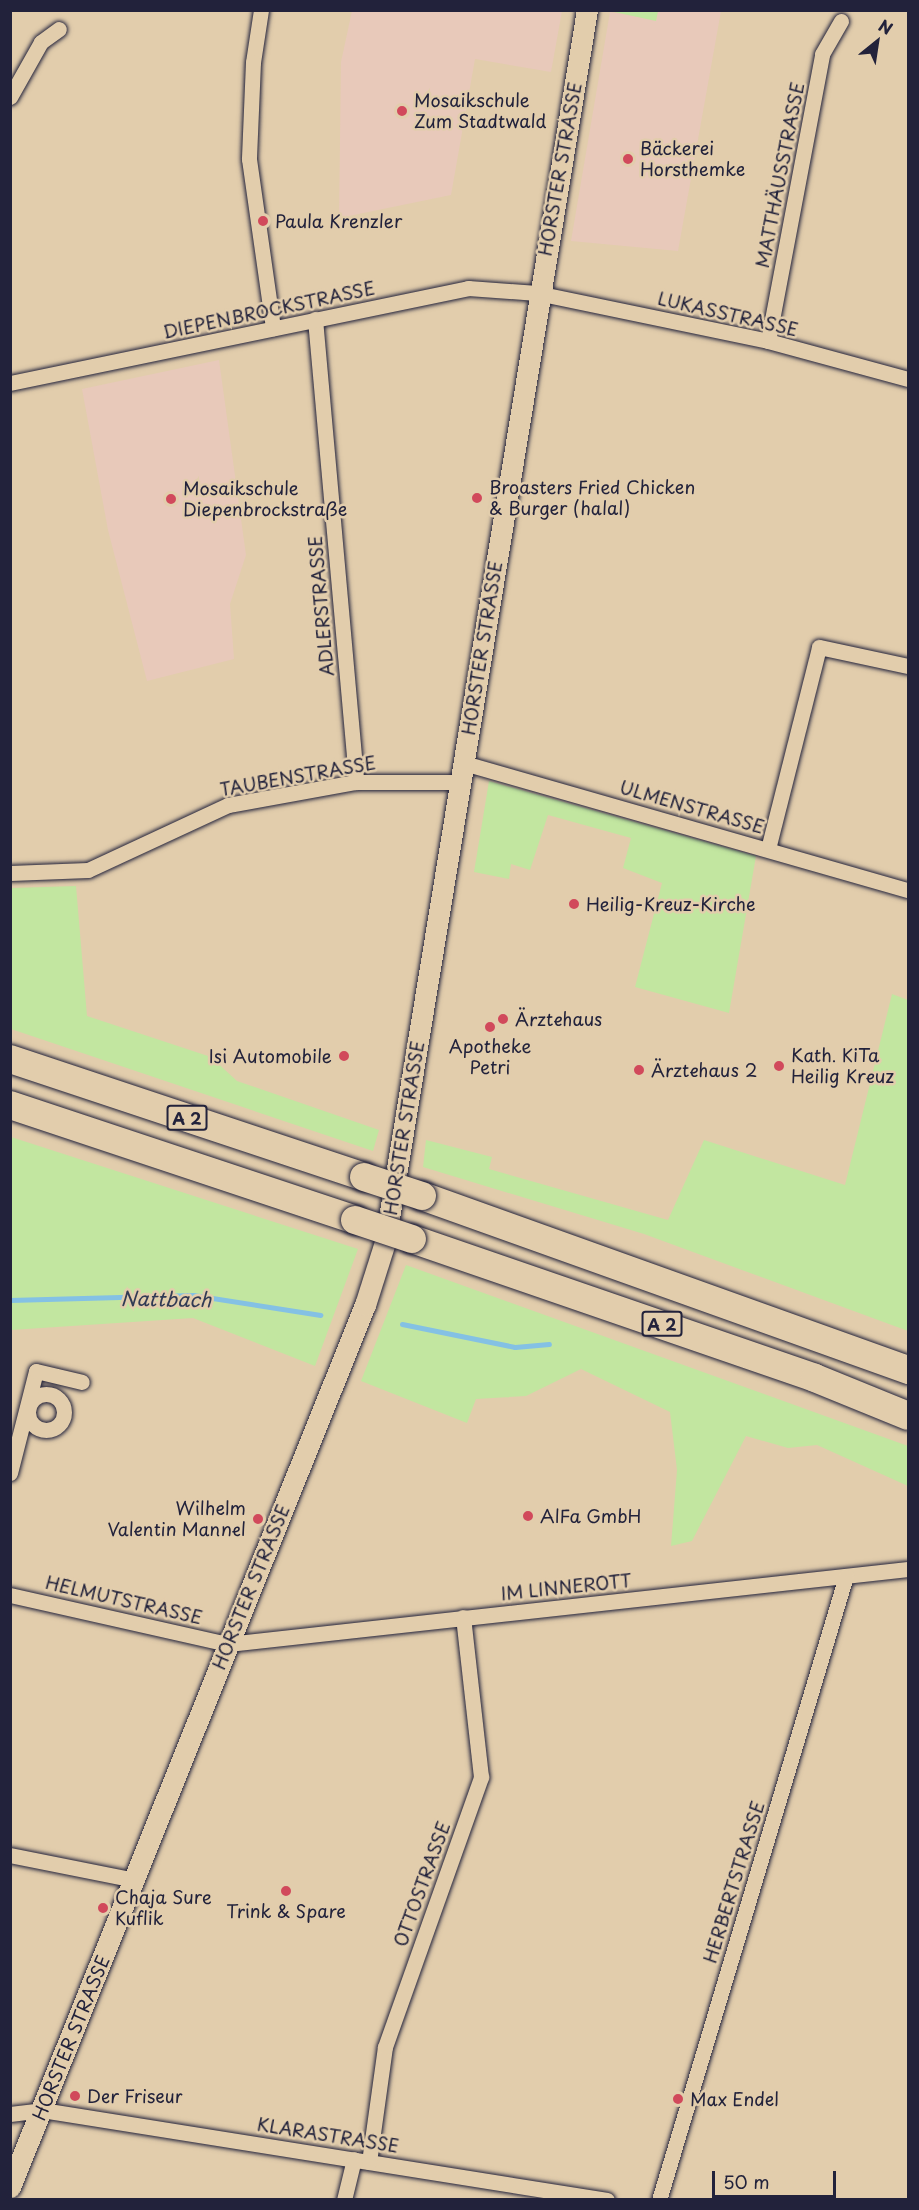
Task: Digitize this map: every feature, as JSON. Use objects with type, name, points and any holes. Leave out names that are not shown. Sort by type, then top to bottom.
[{"type":"highway","name":"A 2","points":[[10,1059],[422,1196],[909,1370]]},
{"type":"highway","name":"A 2","points":[[10,1105],[412,1239],[815,1378],[909,1416]]},
{"type":"main road","name":"HORSTER STRASSE","points":[[10,2187],[365,1305],[385,1242],[463,772],[537,293],[587,10]]},
{"type":"street","points":[[261,10],[249,159],[273,328]]},
{"type":"street","name":"MATTHÄUSSTRASSE","points":[[768,340],[822,54],[841,21]]},
{"type":"street","points":[[10,97],[41,42],[59,29]]},
{"type":"street","name":"DIEPENBROCKSTRASSE","points":[[10,383],[468,288],[537,293]]},
{"type":"street","name":"LUKASSTRASSE","points":[[537,293],[768,340],[909,379]]},
{"type":"street","name":"ADLERSTRASSE","points":[[315,319],[356,782]]},
{"type":"street","points":[[768,849],[819,647],[909,666]]},
{"type":"street","name":"TAUBENSTRASSE","points":[[10,873],[88,870],[228,805],[356,782],[463,772]]},
{"type":"street","name":"ULMENSTRASSE","points":[[463,772],[768,849],[909,890]]},
{"type":"street","points":[[10,1473],[29,1408],[36,1371],[82,1382]]},
{"type":"street","name":"IM LINNEROTT","points":[[228,1644],[909,1569]]},
{"type":"street","name":"HERBERTSTRASSE","points":[[659,2199],[846,1576]]},
{"type":"street","name":"HELMUTSTRASSE","points":[[10,1594],[228,1644]]},
{"type":"street","name":"OTTOSTRASSE","points":[[344,2199],[362,2161],[385,2047],[481,1777],[463,1617]]},
{"type":"street","points":[[10,1855],[135,1880]]},
{"type":"street","name":"KLARASTRASSE","points":[[10,2114],[42,2110],[607,2199]]},
{"type":"shaded area","name":"Mosaikschule Zum Stadtwald","points":[[352,10],[562,11],[551,72],[475,59],[451,195],[339,218],[341,62]]},
{"type":"shaded area","points":[[658,11],[721,11],[678,251],[571,241],[610,12],[656,20]]},
{"type":"shaded area","name":"Mosaikschule Diepenbrockstraße","points":[[219,360],[246,555],[230,604],[234,659],[147,681],[108,530],[82,389]]},
{"type":"green space","points":[[610,10],[658,11],[656,21]]},
{"type":"green space","points":[[489,781],[756,856],[729,1013],[635,987],[662,883],[623,868],[631,838],[548,815],[530,870],[511,864],[509,879],[474,872]]},
{"type":"green space","points":[[76,886],[87,1016],[211,1057],[237,1081],[379,1130],[373,1151],[11,1029],[11,888]]},
{"type":"green space","points":[[892,994],[908,1000],[908,1331],[644,1234],[423,1167],[426,1140],[492,1157],[489,1169],[668,1220],[704,1140],[845,1185]]},
{"type":"green space","points":[[11,1137],[358,1249],[315,1366],[193,1318],[11,1330]]},
{"type":"green space","points":[[406,1265],[908,1446],[908,1486],[817,1445],[788,1448],[746,1436],[692,1541],[671,1546],[677,1470],[670,1412],[581,1369],[526,1396],[476,1399],[467,1423],[361,1381]]},
{"type":"waterway","name":"Nattbach","points":[[10,1300],[193,1295],[320,1315]]},
{"type":"waterway","name":"Nattbach","points":[[402,1324],[515,1347],[549,1344]]},
{"type":"place","name":"Mosaikschule Zum Stadtwald","points":[[402,111]]},
{"type":"place","name":"Bäckerei Horsthemke","points":[[628,159]]},
{"type":"place","name":"Paula Krenzler","points":[[263,221]]},
{"type":"place","name":"Broasters Fried Chicken & Burger (halal)","points":[[477,498]]},
{"type":"place","name":"Mosaikschule Diepenbrockstraße","points":[[171,499]]},
{"type":"place","name":"Heilig-Kreuz-Kirche","points":[[574,904]]},
{"type":"place","name":"Ärztehaus","points":[[503,1019]]},
{"type":"place","name":"Apotheke Petri","points":[[490,1027]]},
{"type":"place","name":"Isi Automobile","points":[[344,1056]]},
{"type":"place","name":"Kath. KiTa Heilig Kreuz","points":[[779,1066]]},
{"type":"place","name":"Ärztehaus 2","points":[[639,1070]]},
{"type":"place","name":"AlFa GmbH","points":[[528,1516]]},
{"type":"place","name":"Wilhelm Valentin Mannel","points":[[258,1519]]},
{"type":"place","name":"Trink & Spare","points":[[286,1891]]},
{"type":"place","name":"Chaja Sure Kuflik","points":[[103,1908]]},
{"type":"place","name":"Der Friseur","points":[[75,2096]]},
{"type":"place","name":"Max Endel","points":[[678,2099]]}]
